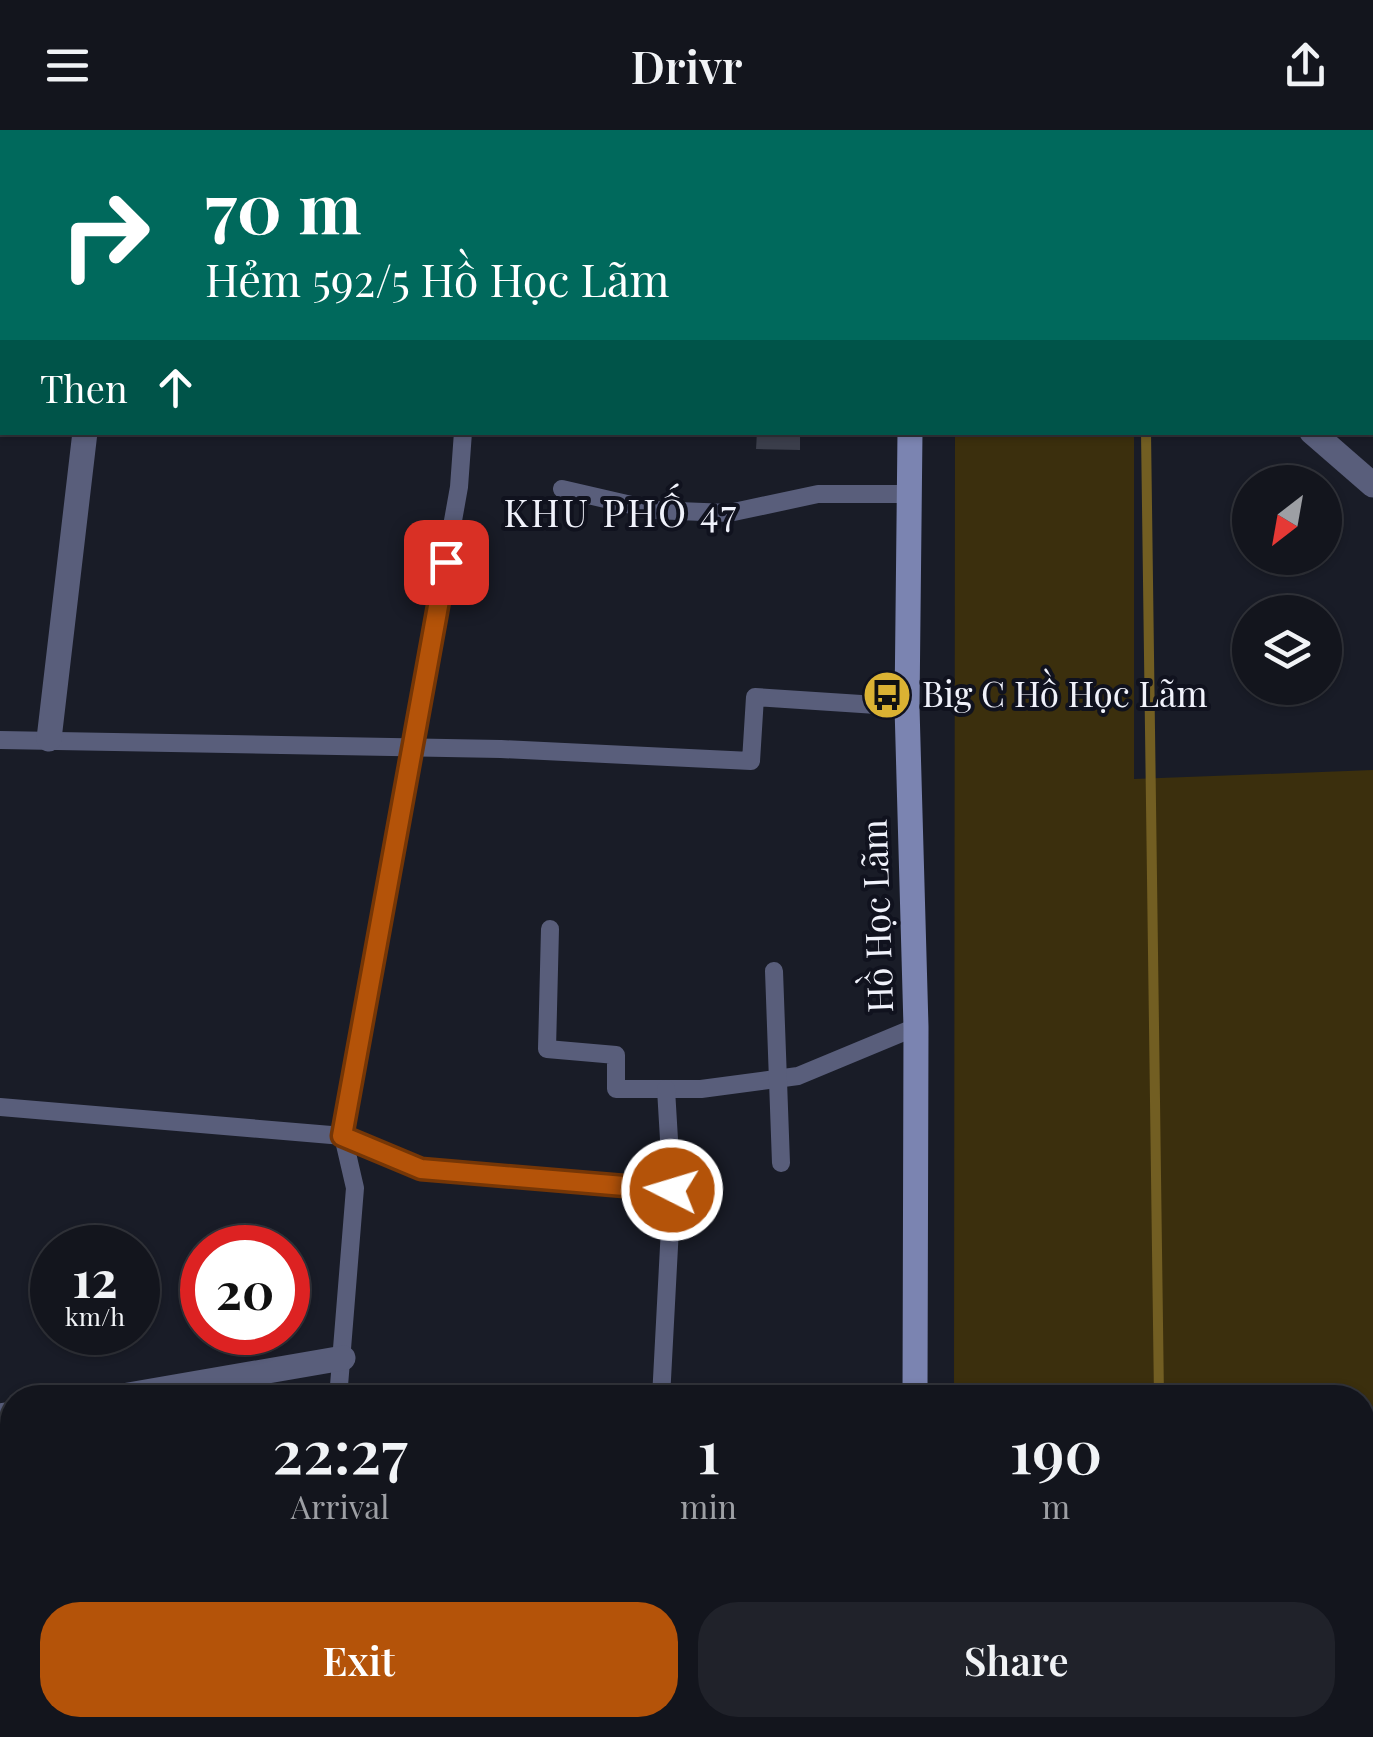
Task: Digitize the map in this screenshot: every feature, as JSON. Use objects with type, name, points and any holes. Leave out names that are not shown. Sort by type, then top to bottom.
[{"type":"main road","name":"Hồ Học Lãm","points":[[910,435],[900,495],[916,1028],[915,1385]]},
{"type":"street","points":[[49,739],[85,435]]},
{"type":"street","points":[[1316,435],[1373,484]]},
{"type":"street","points":[[186,1385],[343,1358]]},
{"type":"lane","points":[[340,1385],[355,1188],[342,1136],[459,487],[463,435]]},
{"type":"lane","points":[[562,489],[653,510],[729,513],[840,491],[900,495]]},
{"type":"lane","points":[[0,740],[414,747],[751,761],[755,698],[907,707]]},
{"type":"lane","points":[[550,929],[547,1049],[616,1055],[616,1089],[666,1089],[798,1076],[916,1028]]},
{"type":"lane","points":[[774,972],[781,1162]]},
{"type":"lane","points":[[662,1385],[672,1190],[666,1089]]},
{"type":"lane","points":[[0,1107],[342,1136],[421,1169],[672,1190]]},
{"type":"shaded area","points":[[955,435],[1134,435],[1134,779],[1373,770],[1373,1385],[954,1385]]},
{"type":"building","points":[[757,435],[800,435],[800,450],[756,449]]},
{"type":"waterway","points":[[1146,435],[1159,1385]]},
{"type":"place","name":"Big C Hồ Học Lãm","points":[[887,695]]},
{"type":"district","name":"KHU PHỐ 47","points":[[621,514]]},
{"type":"route","points":[[446,562],[342,1136],[421,1169],[672,1190]]}]
